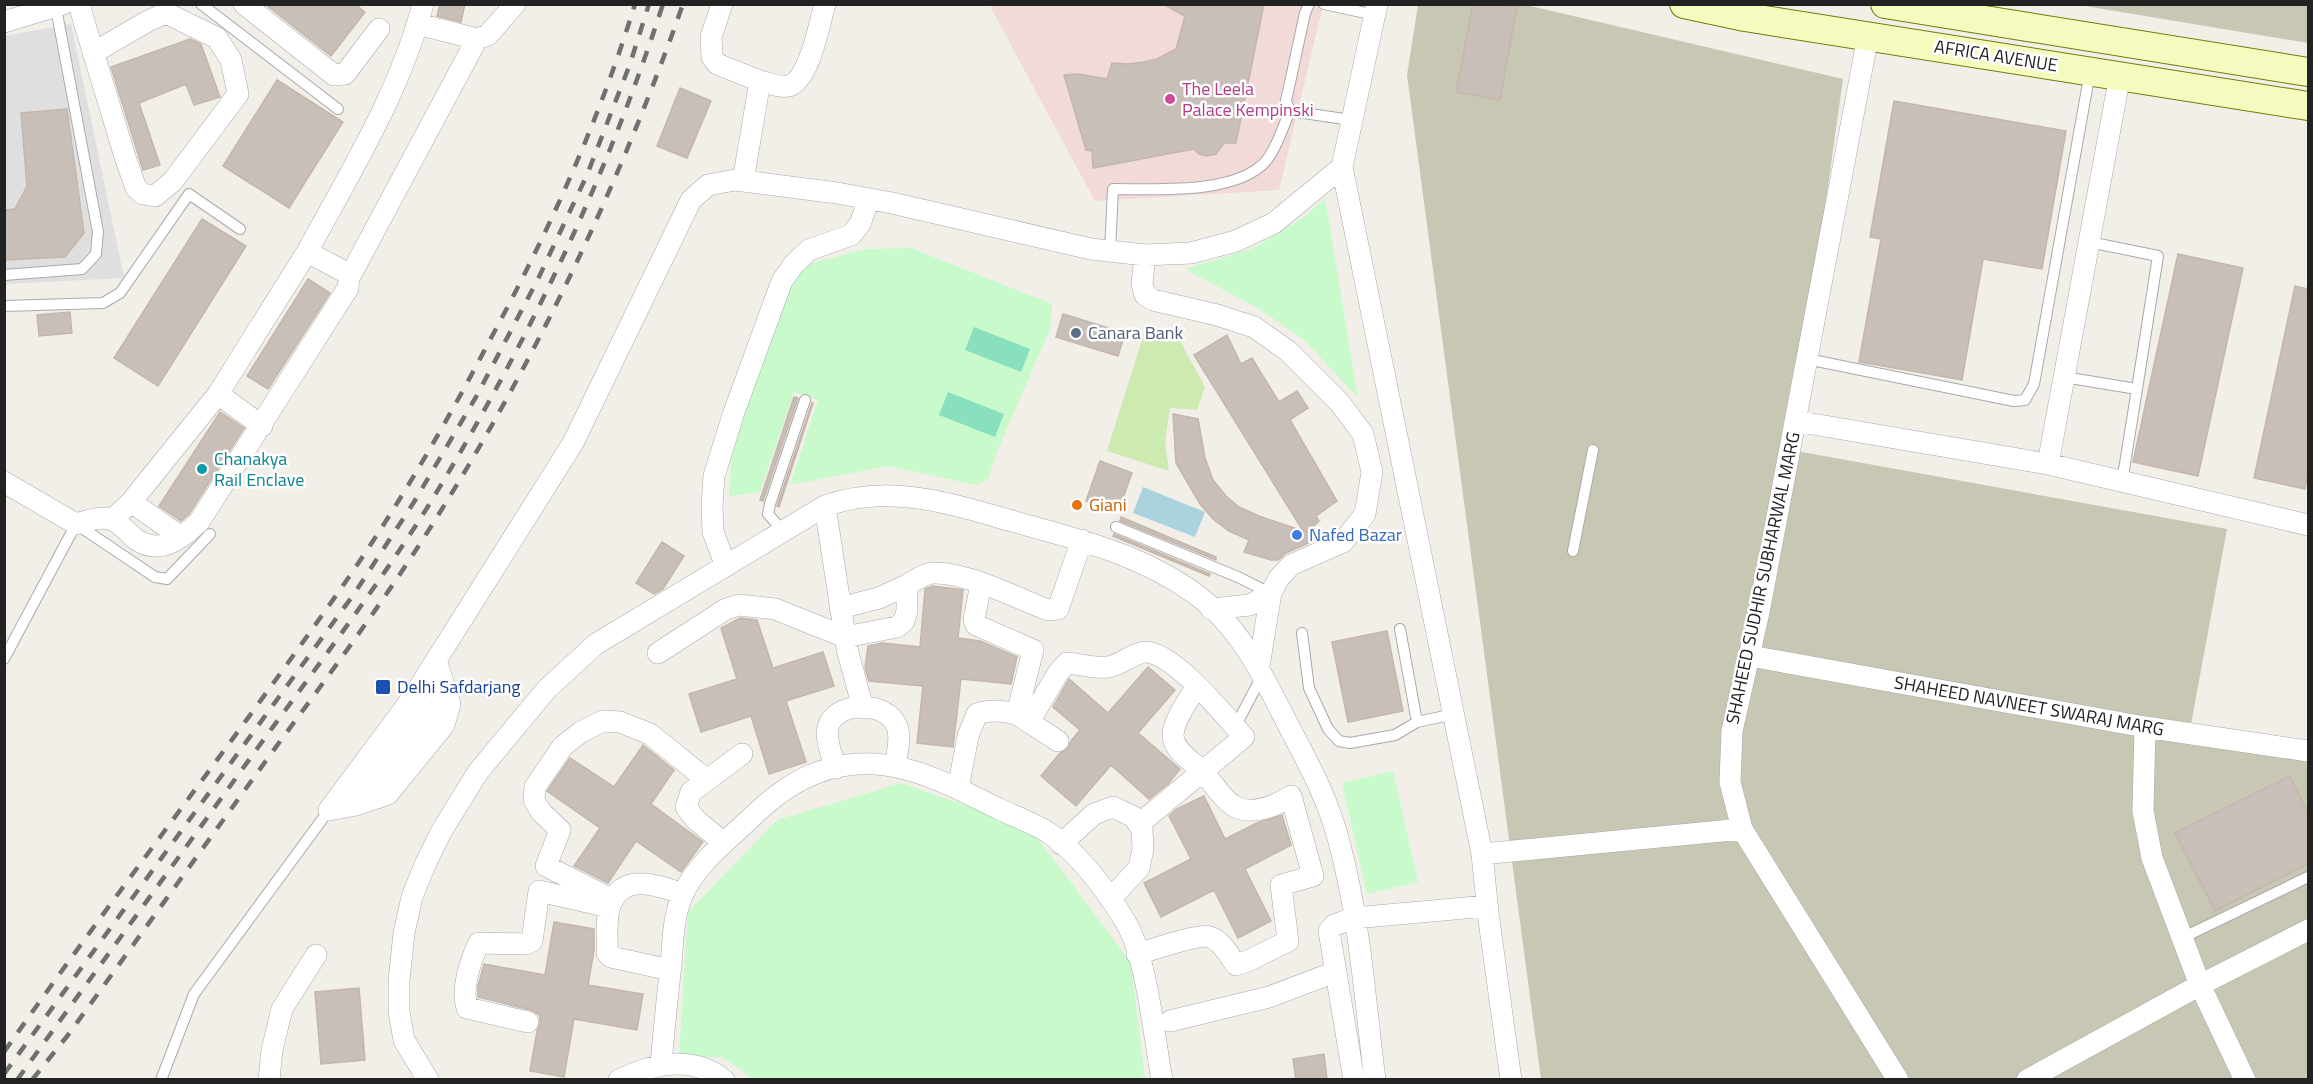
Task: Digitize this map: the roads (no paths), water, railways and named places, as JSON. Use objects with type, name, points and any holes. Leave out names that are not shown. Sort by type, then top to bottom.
[{"type":"main road","name":"AFRICA AVENUE","points":[[1684,4],[1868,36],[2308,106]]},
{"type":"main road","name":"AFRICA AVENUE","points":[[1885,4],[2308,72]]},
{"type":"street","points":[[79,4],[93,53],[126,160],[136,188],[143,195],[155,196],[173,181],[238,94],[231,60],[217,38],[166,13],[93,53]]},
{"type":"street","points":[[244,4],[334,75],[345,74],[379,29]]},
{"type":"street","points":[[4,482],[76,524],[91,519],[112,520],[140,542],[152,547],[164,546],[182,537],[199,522],[348,288],[349,278],[477,39],[488,34],[516,4]]},
{"type":"street","points":[[722,4],[711,38],[712,57],[717,64],[778,86],[790,86],[801,77],[807,67],[825,4]]},
{"type":"street","points":[[4,22],[24,10],[60,6]]},
{"type":"street","points":[[1376,10],[1342,167],[1482,854],[1511,1080]]},
{"type":"street","points":[[112,520],[131,502],[218,394],[307,252],[391,92],[421,14],[477,39]]},
{"type":"street","name":"SHAHEED SUDHIR SUBHARWAL MARG","points":[[1868,36],[1796,422],[1750,656],[1732,731],[1730,783],[1742,829],[1899,1080]]},
{"type":"street","points":[[2048,464],[2120,75]]},
{"type":"street","points":[[743,181],[760,81]]},
{"type":"street","points":[[329,810],[413,697],[573,443],[691,200],[708,185],[735,180],[869,199],[1091,249],[1145,255],[1191,253],[1236,241],[1274,223],[1342,167]]},
{"type":"street","points":[[726,566],[713,532],[714,476],[734,412],[782,281],[794,264],[809,250],[851,235],[860,224],[869,199]]},
{"type":"street","points":[[307,252],[345,272],[349,278]]},
{"type":"street","points":[[1145,255],[1142,284],[1145,296],[1254,327],[1288,351],[1340,403],[1363,434],[1372,472],[1365,514],[1343,542],[1292,565],[1279,578],[1271,593],[1261,670]]},
{"type":"street","points":[[218,394],[262,426]]},
{"type":"street","points":[[1796,422],[2048,464],[2308,525]]},
{"type":"street","points":[[429,1080],[404,1040],[399,1012],[399,981],[404,933],[412,897],[424,867],[441,832],[484,764],[547,689],[596,644],[825,506],[846,498],[876,495],[924,498],[1120,552],[1159,571],[1195,594],[1229,626],[1261,670],[1322,792],[1339,841],[1354,918],[1375,1080]]},
{"type":"street","points":[[131,502],[182,537]]},
{"type":"street","points":[[825,506],[845,638],[863,708]]},
{"type":"street","points":[[840,608],[879,598],[930,573],[950,574],[1048,610],[1058,609],[1082,540]]},
{"type":"street","points":[[981,584],[974,619],[976,625],[1033,650],[1023,718]]},
{"type":"street","points":[[658,653],[726,609],[739,605],[775,609],[845,638],[897,627],[904,621],[907,610],[907,585]]},
{"type":"street","points":[[1211,609],[1250,605],[1271,593]]},
{"type":"street","points":[[1023,718],[1067,663],[1093,668],[1110,667],[1138,653],[1147,652],[1159,656],[1184,672],[1244,737],[1139,824]]},
{"type":"street","name":"SHAHEED NAVNEET SWARAJ MARG","points":[[1750,656],[2145,727],[2308,751]]},
{"type":"street","points":[[329,810],[356,806],[445,690],[436,660]]},
{"type":"street","points":[[1137,954],[1196,937],[1209,937],[1218,942],[1236,965],[1250,960],[1288,941],[1281,885],[1313,876],[1291,796],[1270,807],[1255,810],[1235,807],[1179,750],[1173,739],[1174,728],[1197,686]]},
{"type":"street","points":[[836,768],[829,745],[828,728],[833,717],[843,710],[863,708],[882,709],[895,721],[899,740],[895,766]]},
{"type":"street","points":[[958,789],[968,736],[977,714],[984,711],[1001,711],[1023,718],[1058,741]]},
{"type":"street","points":[[611,904],[546,866],[560,830],[541,812],[534,801],[535,787],[563,746],[581,732],[603,721],[620,722],[650,734],[707,780]]},
{"type":"street","points":[[2145,727],[2143,811],[2152,858],[2200,986],[2245,1080]]},
{"type":"street","points":[[724,843],[696,820],[686,807],[691,792],[742,754]]},
{"type":"street","points":[[661,1064],[675,920],[683,894],[698,870],[766,803],[794,783],[820,771],[868,764],[906,767],[958,789],[1052,835],[1081,863],[1127,924],[1141,965],[1162,1080]]},
{"type":"street","points":[[1061,844],[1095,814],[1113,807],[1134,817],[1142,830],[1143,849],[1139,868],[1110,899]]},
{"type":"street","points":[[1482,854],[1742,829]]},
{"type":"street","points":[[670,970],[611,957],[607,953],[611,904],[617,892],[630,884],[641,883],[683,894]]},
{"type":"street","points":[[528,1022],[467,1008],[465,1000],[471,957],[479,943],[526,944],[532,941],[539,891],[611,904]]},
{"type":"street","points":[[1354,1080],[1329,931],[1334,925],[1354,918],[1487,906]]},
{"type":"street","points":[[2027,1080],[2308,930]]},
{"type":"street","points":[[269,1080],[272,1050],[282,1010],[316,955]]},
{"type":"street","points":[[1170,1021],[1269,997],[1335,972]]},
{"type":"street","points":[[619,1080],[661,1064],[690,1064],[716,1073],[724,1080]]},
{"type":"lane","points":[[201,4],[338,109]]},
{"type":"lane","points":[[1324,4],[1376,10]]},
{"type":"lane","points":[[1110,251],[1113,189],[1216,186],[1256,170],[1267,160],[1290,111],[1286,101],[1305,13],[1309,5]]},
{"type":"lane","points":[[4,275],[82,269],[96,254],[98,232],[60,6]]},
{"type":"lane","points":[[1807,359],[2014,401],[2025,400],[2034,384],[2090,70]]},
{"type":"lane","points":[[1290,111],[1351,120]]},
{"type":"lane","points":[[4,306],[103,303],[120,293],[189,194],[240,229]]},
{"type":"lane","points":[[2089,242],[2158,256],[2122,482]]},
{"type":"lane","points":[[2064,377],[2137,389]]},
{"type":"lane","points":[[783,531],[768,514],[804,400]]},
{"type":"lane","points":[[1573,551],[1593,450]]},
{"type":"lane","points":[[4,659],[76,524],[155,577],[167,579],[210,534]]},
{"type":"lane","points":[[1116,527],[1271,593]]},
{"type":"lane","points":[[1400,629],[1417,722]]},
{"type":"lane","points":[[1302,633],[1308,688],[1328,729],[1339,741],[1350,743],[1395,735],[1417,722],[1454,714]]},
{"type":"lane","points":[[1235,727],[1261,670]]},
{"type":"lane","points":[[161,1080],[194,994],[329,810]]},
{"type":"lane","points":[[2182,938],[2308,877]]},
{"type":"water","points":[[1143,487],[1205,512],[1195,537],[1133,513]]},
{"type":"railway","points":[[4,1052],[342,587],[439,434],[553,216],[589,133],[635,4]]},
{"type":"railway","points":[[4,1074],[354,594],[414,502],[476,397],[538,279],[587,175],[630,64],[649,4]]},
{"type":"railway","points":[[17,1080],[345,628],[427,508],[497,387],[560,263],[615,136],[663,4]]},
{"type":"railway","points":[[32,1080],[68,1035],[361,630],[419,546],[474,456],[543,331],[604,203],[683,4]]},
{"type":"place","name":"The Leela Palace Kempinski","points":[[1170,99]]},
{"type":"place","name":"Canara Bank","points":[[1076,333]]},
{"type":"place","name":"Chanakya Rail Enclave","points":[[202,469]]},
{"type":"place","name":"Giani","points":[[1077,505]]},
{"type":"place","name":"Nafed Bazar","points":[[1297,535]]},
{"type":"place","name":"Delhi Safdarjang","points":[[383,687]]}]
